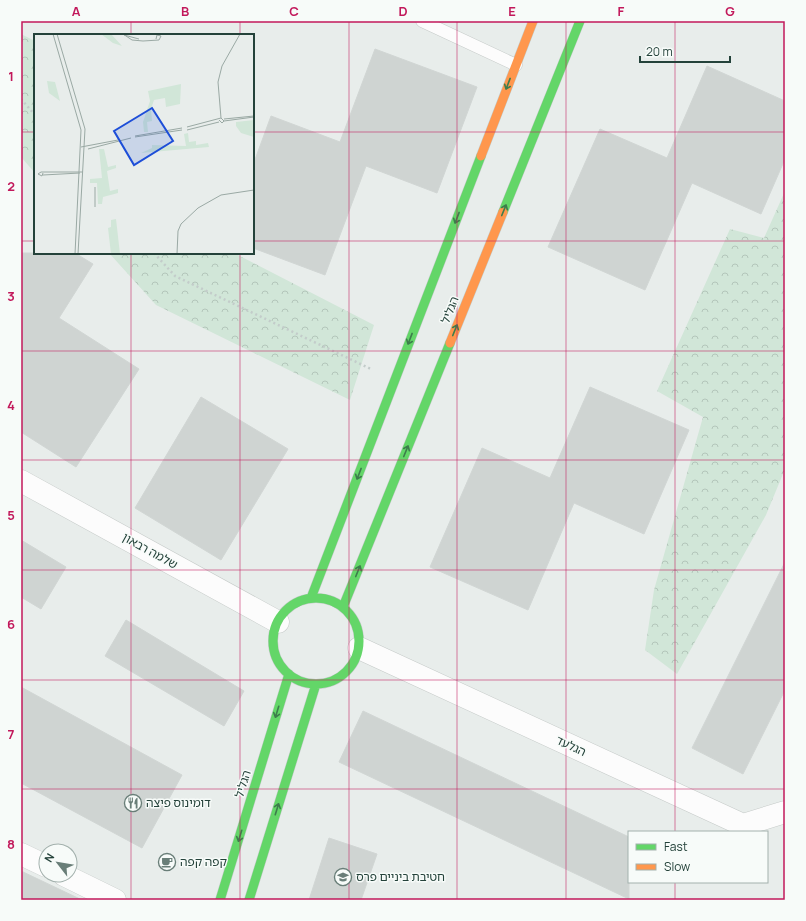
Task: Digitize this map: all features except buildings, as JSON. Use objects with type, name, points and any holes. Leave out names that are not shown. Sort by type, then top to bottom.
[{"type":"street","points":[[311,598],[532,21]]},
{"type":"street","name":"הגליל","points":[[343,607],[580,21]]},
{"type":"street","name":"שלמה רבאון","points":[[21,481],[278,622]]},
{"type":"street","points":[[311,598],[328,600],[343,607],[351,615],[359,636],[359,648],[355,659],[348,670],[339,678],[328,683],[316,684],[301,681],[289,674],[279,663],[274,650],[274,635],[278,622],[287,610],[298,602],[311,598]]},
{"type":"street","name":"הגלעד","points":[[359,648],[743,825],[785,812]]},
{"type":"street","name":"הגליל","points":[[220,900],[289,674]]},
{"type":"street","points":[[249,900],[316,684]]},
{"type":"street","points":[[21,854],[38,862]]},
{"type":"street","points":[[78,882],[115,900]]},
{"type":"lane","points":[[422,21],[516,65]]},
{"type":"path","points":[[21,99],[34,114]]},
{"type":"path","points":[[155,254],[175,276],[395,380]]},
{"type":"green space","points":[[21,34],[34,40],[34,172],[21,157]]},
{"type":"green space","points":[[785,191],[785,469],[766,515],[677,674],[645,650],[654,590],[703,417],[657,391],[730,229],[764,238]]},
{"type":"green space","points":[[110,254],[236,254],[374,325],[350,400],[156,305]]},
{"type":"traffic: fast","points":[[503,212],[580,21]]},
{"type":"traffic: fast","points":[[311,598],[481,156]]},
{"type":"traffic: fast","points":[[343,607],[450,343]]},
{"type":"traffic: fast","points":[[316,598],[324,599],[340,605],[352,617],[358,633],[359,641],[358,649],[352,665],[340,677],[324,683],[316,684],[308,683],[292,677],[280,665],[274,649],[273,641],[274,633],[280,617],[292,605],[308,599],[316,598]]},
{"type":"traffic: fast","points":[[220,900],[289,674]]},
{"type":"traffic: fast","points":[[249,900],[316,684]]},
{"type":"traffic: slow","points":[[481,156],[533,21]]},
{"type":"traffic: slow","points":[[450,343],[503,212]]},
{"type":"place","name":"דומינוס פיצה","points":[[133,803]]},
{"type":"place","name":"קפה קפה","points":[[167,862]]},
{"type":"place","name":"חטיבת ביניים פרס","points":[[343,877]]}]
